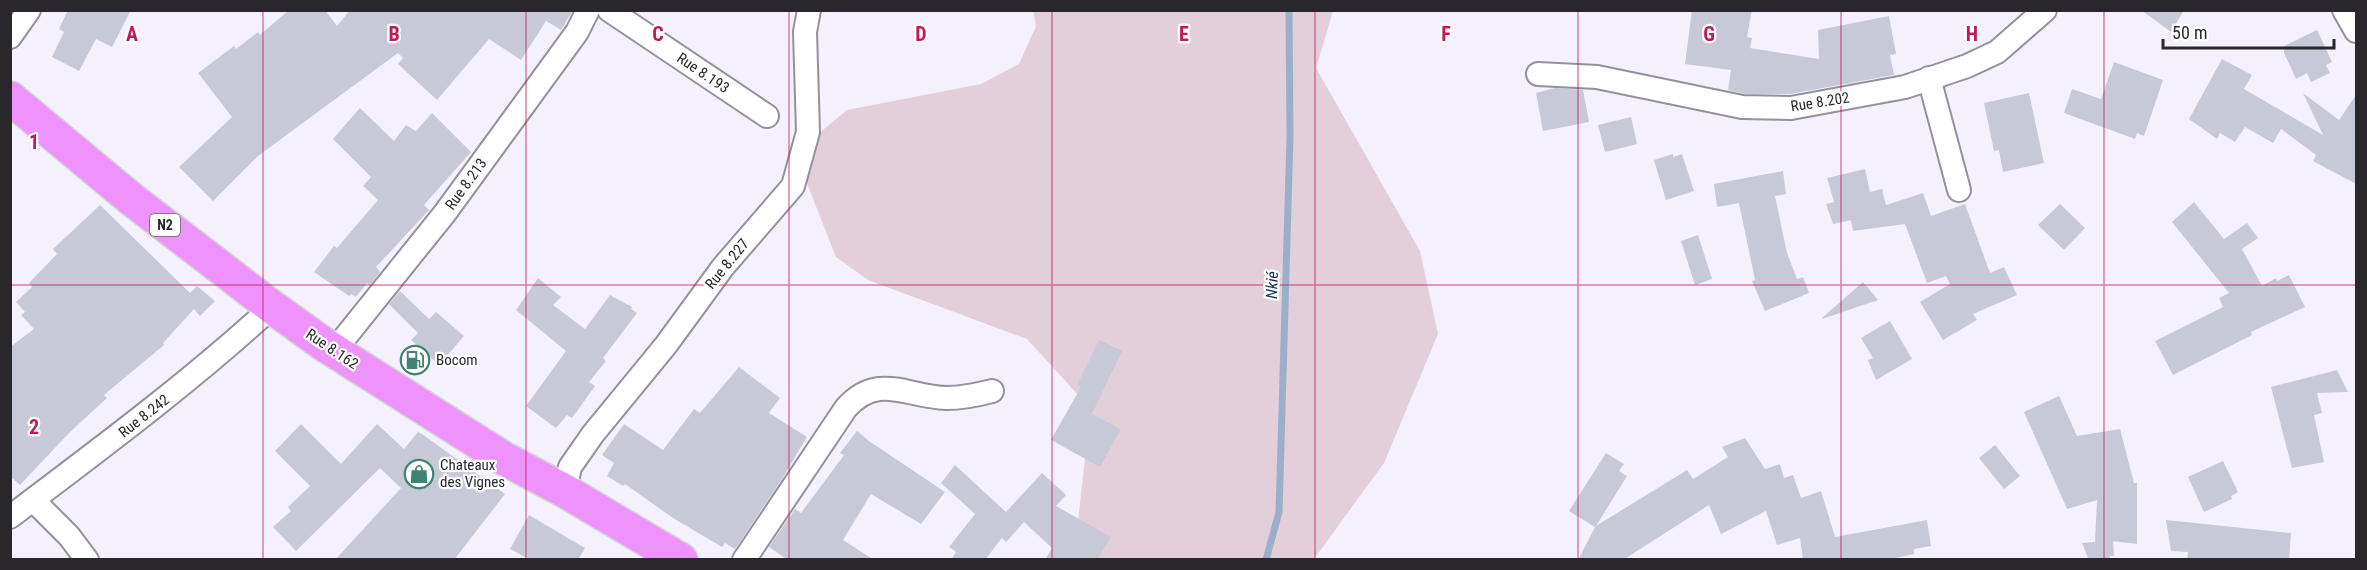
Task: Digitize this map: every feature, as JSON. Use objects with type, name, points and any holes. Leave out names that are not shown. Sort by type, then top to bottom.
[{"type":"highway","name":"Rue 8.162","points":[[10,98],[130,198],[272,307],[334,351],[504,458],[565,491],[681,560]]},
{"type":"street","points":[[10,37],[29,10]]},
{"type":"street","name":"Rue 8.213","points":[[334,351],[445,213],[577,32],[588,10]]},
{"type":"street","name":"Rue 8.193","points":[[609,10],[767,116]]},
{"type":"street","name":"Rue 8.227","points":[[565,491],[570,467],[593,434],[666,345],[723,267],[793,186],[808,132],[805,32],[809,10]]},
{"type":"street","name":"Rue 8.202","points":[[1538,74],[1597,77],[1742,107],[1791,108],[1905,87],[1967,66],[1997,52],[2045,10]]},
{"type":"street","points":[[2344,10],[2356,31]]},
{"type":"street","points":[[1929,78],[1959,190]]},
{"type":"street","name":"Rue 8.242","points":[[10,517],[180,387],[272,307]]},
{"type":"street","points":[[744,560],[857,395],[872,390],[895,390],[945,398],[970,397],[992,391]]},
{"type":"street","points":[[33,500],[69,536],[87,560]]},
{"type":"shaded area","points":[[1033,11],[1333,11],[1316,68],[1420,251],[1438,334],[1384,463],[1314,559],[1074,559],[1087,439],[1081,398],[1027,339],[868,280],[836,257],[806,181],[813,138],[847,110],[981,84],[1019,64],[1036,26]]},
{"type":"building","points":[[68,10],[131,10],[112,47],[96,39],[79,71],[52,57],[64,32],[59,29]]},
{"type":"building","points":[[289,10],[325,10],[337,26],[350,10],[573,10],[561,30],[546,21],[521,60],[489,39],[437,100],[398,64],[403,58],[398,53],[258,156],[213,201],[179,167],[232,117],[198,73],[234,46],[236,49],[258,32],[260,35]]},
{"type":"building","points":[[1692,10],[1752,10],[1747,37],[1752,38],[1750,48],[1819,59],[1818,30],[1889,16],[1896,54],[1890,55],[1894,75],[1790,94],[1744,94],[1728,90],[1731,70],[1685,64]]},
{"type":"building","points":[[2141,10],[2184,10],[2171,32]]},
{"type":"building","points":[[2317,30],[2332,62],[2326,65],[2330,73],[2311,82],[2307,73],[2296,79],[2284,53],[2284,46]]},
{"type":"building","points":[[2222,59],[2252,75],[2244,89],[2323,135],[2303,93],[2339,120],[2356,95],[2356,184],[2313,161],[2316,155],[2281,129],[2273,143],[2245,127],[2235,142],[2220,133],[2217,139],[2189,119]]},
{"type":"building","points":[[2114,62],[2163,80],[2144,136],[2137,133],[2135,139],[2064,113],[2072,89],[2101,99]]},
{"type":"building","points":[[1555,88],[1583,90],[1589,122],[1543,131],[1536,93]]},
{"type":"building","points":[[2029,93],[2044,163],[2003,172],[1999,150],[1994,151],[1984,103]]},
{"type":"building","points":[[360,108],[394,141],[406,125],[416,131],[432,113],[471,152],[424,205],[429,210],[376,267],[380,272],[356,297],[351,294],[349,296],[314,272],[334,246],[337,248],[378,200],[363,186],[371,177],[333,139]]},
{"type":"building","points":[[1631,117],[1637,144],[1605,152],[1598,125]]},
{"type":"building","points":[[1673,154],[1673,157],[1682,154],[1694,191],[1666,200],[1654,160]]},
{"type":"building","points":[[1865,169],[1870,192],[1882,189],[1886,205],[1923,193],[1931,216],[1965,204],[1990,273],[2004,267],[2017,295],[1973,314],[1977,320],[1943,340],[1920,302],[1950,284],[1946,276],[1927,283],[1905,224],[1853,231],[1851,220],[1833,224],[1826,204],[1834,202],[1827,178]]},
{"type":"building","points":[[1783,171],[1786,194],[1775,196],[1787,253],[1797,279],[1803,277],[1809,293],[1765,311],[1752,281],[1755,280],[1739,203],[1717,207],[1714,184]]},
{"type":"building","points":[[2194,202],[2224,239],[2247,223],[2258,238],[2242,249],[2262,286],[2276,278],[2277,281],[2289,275],[2305,307],[2251,332],[2252,335],[2173,375],[2155,341],[2223,307],[2219,298],[2229,293],[2172,222]]},
{"type":"building","points":[[2060,204],[2085,228],[2064,250],[2038,225]]},
{"type":"building","points":[[100,205],[190,293],[197,286],[215,301],[200,316],[194,309],[163,343],[164,345],[104,395],[107,398],[70,432],[20,485],[10,476],[10,347],[34,329],[21,315],[25,312],[16,302],[32,287],[29,283],[57,254],[53,249]]},
{"type":"building","points":[[1698,235],[1712,279],[1695,285],[1681,241]]},
{"type":"building","points":[[538,278],[561,297],[553,305],[585,329],[610,295],[632,307],[631,309],[637,313],[603,358],[606,361],[589,382],[595,386],[572,418],[567,415],[556,428],[526,406],[566,351],[516,310]]},
{"type":"building","points":[[1863,282],[1878,300],[1822,319],[1822,318]]},
{"type":"building","points":[[400,291],[429,319],[436,312],[464,336],[439,365],[411,340],[418,333],[389,304]]},
{"type":"building","points":[[1890,321],[1912,359],[1876,380],[1868,360],[1873,358],[1861,338]]},
{"type":"building","points":[[1099,340],[1122,351],[1092,414],[1121,429],[1100,467],[1051,440],[1081,387],[1077,385]]},
{"type":"building","points":[[739,367],[780,398],[769,413],[807,437],[735,549],[725,543],[722,547],[673,518],[625,484],[623,486],[607,476],[614,463],[602,455],[624,424],[663,450],[694,409],[700,413]]},
{"type":"building","points":[[2337,370],[2348,392],[2317,393],[2322,413],[2314,415],[2324,462],[2292,468],[2271,387]]},
{"type":"building","points":[[2059,396],[2077,436],[2120,429],[2134,483],[2137,483],[2137,544],[2113,541],[2114,556],[2110,556],[2110,560],[2089,560],[2082,543],[2095,542],[2097,500],[2067,509],[2024,412]]},
{"type":"building","points":[[301,424],[341,464],[377,424],[404,449],[418,432],[505,494],[454,560],[335,560],[401,488],[380,468],[296,551],[273,527],[291,511],[288,507],[310,486],[275,451]]},
{"type":"building","points":[[857,431],[945,492],[921,524],[871,494],[843,540],[874,560],[788,560],[769,547],[795,509],[801,513],[844,455],[840,453]]},
{"type":"building","points":[[1745,438],[1765,469],[1780,464],[1784,478],[1793,475],[1801,498],[1821,491],[1835,537],[1927,520],[1931,546],[1914,549],[1914,554],[1886,560],[1803,560],[1800,538],[1777,545],[1766,511],[1721,534],[1709,505],[1623,560],[1578,560],[1595,527],[1569,511],[1606,453],[1624,464],[1619,471],[1627,476],[1596,526],[1687,470],[1693,479],[1728,457],[1722,447]]},
{"type":"building","points":[[1995,445],[2020,476],[2004,489],[1979,458]]},
{"type":"building","points":[[2223,461],[2238,492],[2231,496],[2232,499],[2204,512],[2188,477]]},
{"type":"building","points":[[955,465],[1006,512],[1042,473],[1066,495],[1056,506],[1111,537],[1097,560],[1045,560],[1052,548],[1024,522],[1006,542],[1002,538],[985,560],[951,560],[956,552],[949,547],[975,514],[941,483]]},
{"type":"building","points":[[529,515],[585,548],[578,560],[531,560],[510,549]]},
{"type":"building","points":[[2166,520],[2291,533],[2289,560],[2187,560],[2188,552],[2171,551]]},
{"type":"waterway","name":"Nkié","points":[[1266,560],[1279,512],[1290,137],[1289,10]]},
{"type":"place","name":"Bocom","points":[[415,360]]},
{"type":"place","name":"Chateaux des Vignes","points":[[419,474]]}]
